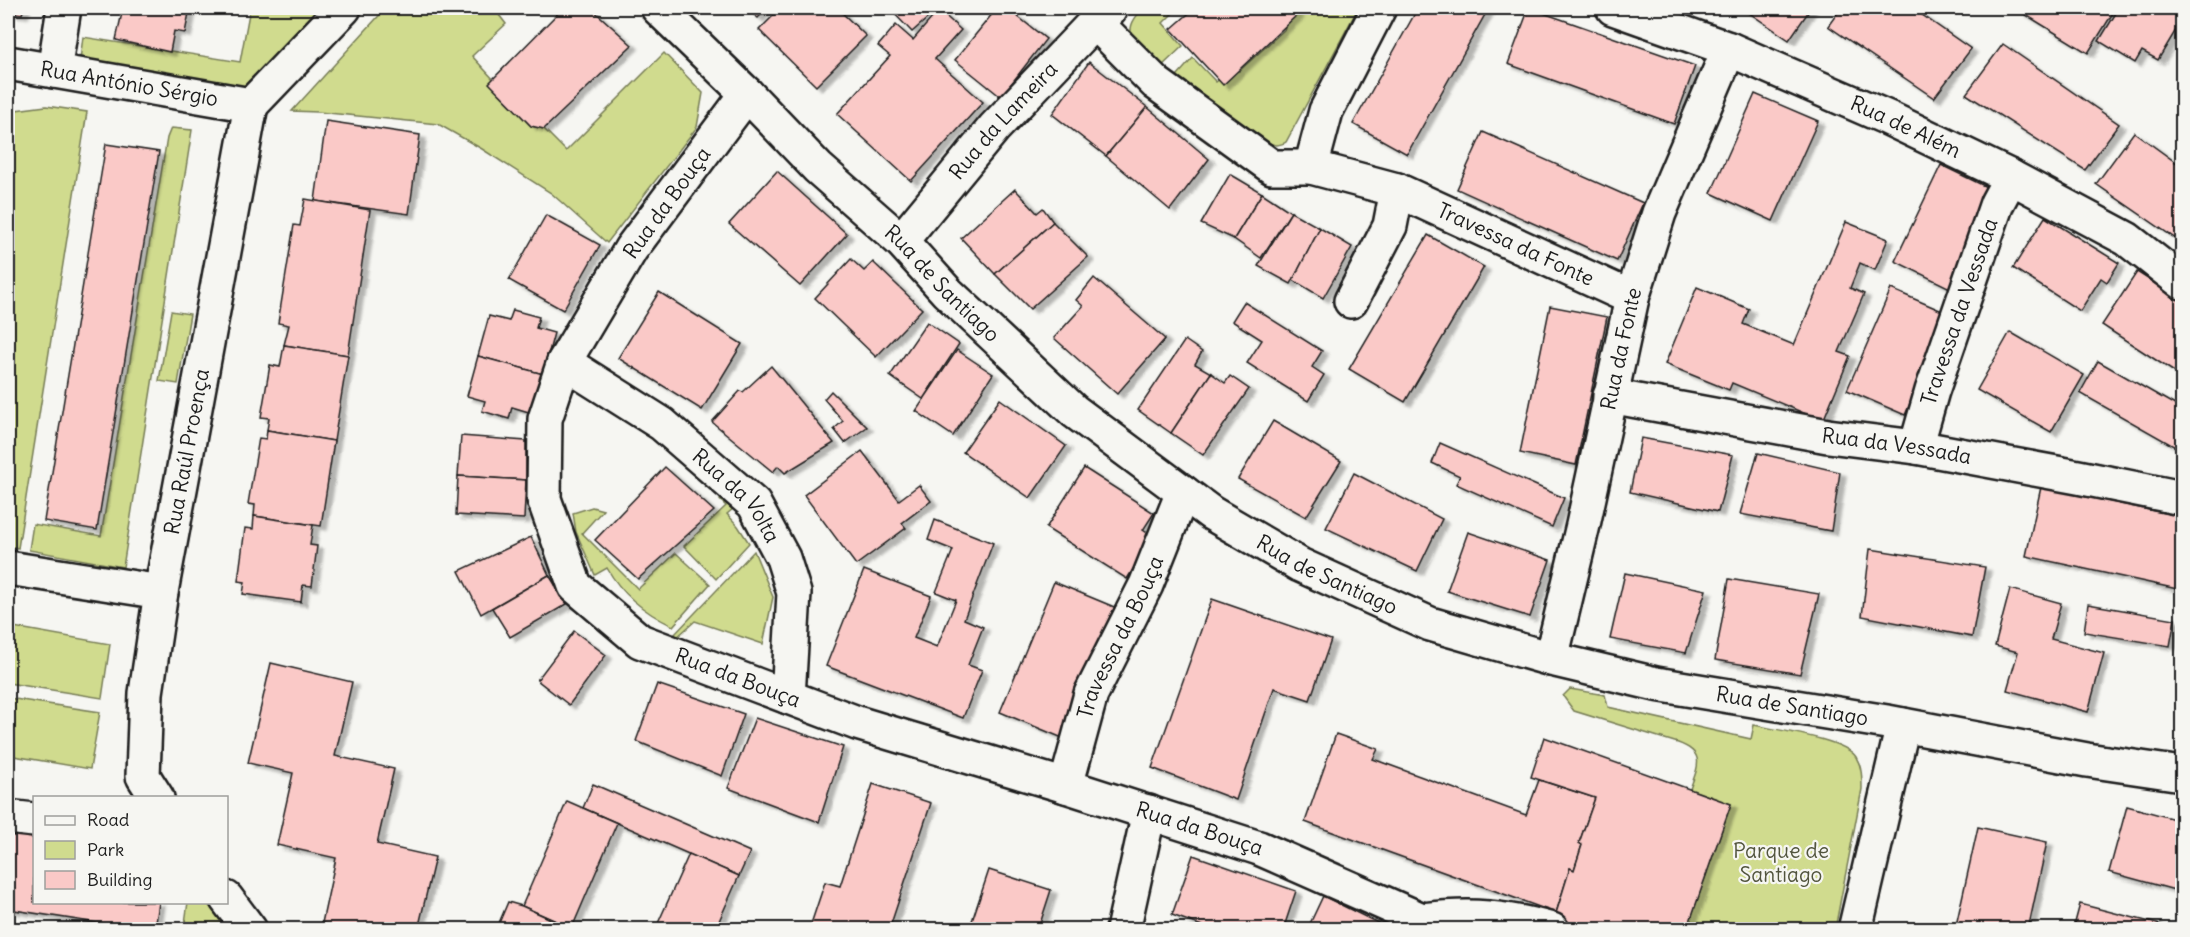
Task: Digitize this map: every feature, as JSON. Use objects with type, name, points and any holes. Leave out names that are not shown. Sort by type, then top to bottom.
[{"type":"street","points":[[54,71],[64,8]]},
{"type":"street","points":[[251,105],[344,8]]},
{"type":"street","name":"Rua de Santiago","points":[[658,8],[747,94],[818,168],[901,241],[947,292],[1074,411],[1211,513],[1300,565],[1430,624],[1551,659],[1656,684],[1903,725],[2087,760],[2182,774]]},
{"type":"street","points":[[1311,167],[1326,111],[1379,8]]},
{"type":"street","name":"Rua de Além","points":[[1613,8],[1729,49],[1888,118],[2011,177],[2127,239],[2182,282]]},
{"type":"street","name":"Travessa da Fonte","points":[[1103,15],[1156,83],[1272,167],[1311,167],[1397,189],[1632,298]]},
{"type":"street","name":"Rua da Lameira","points":[[901,241],[994,128],[1103,15]]},
{"type":"street","name":"Rua da Fonte","points":[[1551,659],[1583,525],[1632,298],[1659,213],[1729,49]]},
{"type":"street","name":"Rua António Sérgio","points":[[8,63],[251,105]]},
{"type":"street","name":"Rua da Bouça","points":[[747,94],[632,249],[564,362],[545,419],[544,500],[575,586],[640,641],[857,723],[1066,786],[1259,848],[1430,925]]},
{"type":"street","name":"Rua Raúl Proença","points":[[156,796],[143,776],[146,693],[161,592],[251,105]]},
{"type":"street","name":"Travessa da Vessada","points":[[1916,447],[1932,391],[1997,203],[2011,177]]},
{"type":"street","points":[[1351,301],[1390,226],[1397,189]]},
{"type":"street","name":"Rua da Volta","points":[[564,362],[662,424],[754,504],[783,558],[794,593],[788,697]]},
{"type":"street","name":"Rua da Vessada","points":[[1610,396],[1828,436],[1916,447],[2182,498]]},
{"type":"street","name":"Travessa da Bouça","points":[[1066,786],[1091,694],[1146,585],[1183,492]]},
{"type":"street","points":[[8,568],[161,592]]},
{"type":"street","points":[[1855,930],[1903,725]]},
{"type":"street","points":[[1122,930],[1149,812]]},
{"type":"street","points":[[8,817],[33,820]]},
{"type":"street","points":[[228,901],[250,930]]},
{"type":"street","points":[[1430,925],[1474,916],[1516,921],[1552,930]]},
{"type":"green space","points":[[250,8],[321,8],[249,95],[79,67],[83,37],[240,62]]},
{"type":"green space","points":[[386,8],[499,8],[496,11],[506,24],[472,56],[494,80],[490,83],[531,126],[544,129],[566,151],[664,53],[703,93],[697,127],[607,243],[551,193],[438,124],[292,111]]},
{"type":"green space","points":[[1144,8],[1178,8],[1163,23],[1183,46],[1161,67],[1139,46],[1131,33],[1131,26]]},
{"type":"green space","points":[[1298,8],[1358,8],[1285,142],[1277,145],[1256,136],[1226,116],[1177,76],[1193,58],[1216,82],[1236,66],[1239,71],[1285,29],[1282,25]]},
{"type":"green space","points":[[46,106],[87,112],[18,548],[8,546],[8,111]]},
{"type":"green space","points":[[171,128],[192,130],[123,567],[29,550],[33,524],[101,536],[167,138]]},
{"type":"green space","points":[[171,311],[190,314],[178,384],[159,381]]},
{"type":"green space","points":[[723,498],[734,508],[727,514],[749,543],[716,579],[684,546],[726,506],[720,500]]},
{"type":"green space","points":[[592,507],[603,510],[582,533],[638,589],[676,553],[710,584],[673,626],[653,615],[627,595],[607,568],[595,575],[576,532],[573,513]]},
{"type":"green space","points":[[754,551],[773,597],[763,644],[695,621],[677,637],[673,636]]},
{"type":"green space","points":[[8,626],[110,644],[102,698],[8,683]]},
{"type":"green space","name":"Parque de Santiago","points":[[1570,689],[1605,695],[1608,707],[1751,739],[1754,725],[1825,740],[1839,745],[1856,757],[1862,777],[1862,789],[1835,929],[1687,929],[1731,804],[1690,789],[1698,761],[1693,751],[1678,743],[1574,711],[1563,696]]},
{"type":"green space","points":[[8,698],[100,712],[90,769],[8,755]]},
{"type":"green space","points":[[188,904],[216,904],[235,930],[184,930]]},
{"type":"building","points":[[8,8],[24,8],[22,14],[8,12]]},
{"type":"building","points":[[123,8],[190,8],[185,33],[174,31],[170,52],[116,40]]},
{"type":"building","points":[[563,8],[591,8],[632,45],[544,129],[531,126],[489,83]]},
{"type":"building","points":[[746,8],[767,8],[758,18]]},
{"type":"building","points":[[781,8],[837,8],[866,36],[816,86],[759,30]]},
{"type":"building","points":[[889,8],[939,8],[912,32]]},
{"type":"building","points":[[997,8],[1007,8],[1046,39],[1001,97],[955,60]]},
{"type":"building","points":[[1195,8],[1291,8],[1298,14],[1223,85],[1171,29]]},
{"type":"building","points":[[1418,8],[1481,8],[1487,11],[1407,154],[1353,124]]},
{"type":"building","points":[[1529,8],[1695,66],[1674,124],[1508,64]]},
{"type":"building","points":[[1742,8],[1811,8],[1789,40]]},
{"type":"building","points":[[1841,8],[1912,8],[1971,49],[1934,98],[1828,26]]},
{"type":"building","points":[[2020,8],[2116,8],[2088,53],[2018,10]]},
{"type":"building","points":[[2119,8],[2182,8],[2182,20],[2158,60],[2142,51],[2135,63],[2099,41]]},
{"type":"building","points":[[939,10],[961,30],[935,59],[983,102],[911,181],[837,114],[890,56],[878,46],[896,25],[913,40]]},
{"type":"building","points":[[2003,44],[2119,124],[2085,170],[1966,94]]},
{"type":"building","points":[[1089,62],[1147,107],[1106,156],[1052,114]]},
{"type":"building","points":[[1755,94],[1818,121],[1773,221],[1711,193]]},
{"type":"building","points":[[1147,107],[1209,159],[1170,210],[1106,156]]},
{"type":"building","points":[[326,121],[420,135],[409,214],[315,201]]},
{"type":"building","points":[[1483,132],[1643,203],[1617,261],[1457,189]]},
{"type":"building","points":[[2134,132],[2182,167],[2182,243],[2096,184]]},
{"type":"building","points":[[106,144],[159,152],[97,530],[44,521]]},
{"type":"building","points":[[1941,165],[2003,195],[1956,291],[1895,261]]},
{"type":"building","points":[[777,171],[847,234],[800,286],[729,224]]},
{"type":"building","points":[[1230,174],[1262,193],[1234,239],[1201,224]]},
{"type":"building","points":[[1015,189],[1037,213],[1043,208],[1053,222],[995,274],[961,238]]},
{"type":"building","points":[[1262,193],[1291,212],[1261,258],[1234,239]]},
{"type":"building","points":[[305,199],[370,210],[348,355],[284,345],[289,325],[278,323],[294,225],[300,226]]},
{"type":"building","points":[[1291,212],[1320,228],[1291,284],[1258,266]]},
{"type":"building","points":[[546,215],[600,245],[563,310],[509,280]]},
{"type":"building","points":[[2045,217],[2119,263],[2107,282],[2101,278],[2080,311],[2013,268]]},
{"type":"building","points":[[1053,222],[1088,257],[1030,309],[995,274]]},
{"type":"building","points":[[1846,222],[1888,239],[1875,270],[1860,263],[1850,288],[1864,294],[1839,352],[1850,356],[1823,421],[1732,383],[1729,390],[1665,364],[1697,287],[1749,309],[1743,324],[1794,345]]},
{"type":"building","points":[[1320,228],[1352,247],[1323,298],[1293,280]]},
{"type":"building","points":[[1428,235],[1484,267],[1405,402],[1349,369]]},
{"type":"building","points":[[851,259],[864,271],[873,262],[922,309],[876,357],[815,298]]},
{"type":"building","points":[[2137,272],[2182,301],[2182,377],[2102,325]]},
{"type":"building","points":[[1094,278],[1165,339],[1117,394],[1054,338],[1083,306],[1076,300]]},
{"type":"building","points":[[1891,289],[1949,314],[1905,415],[1847,390]]},
{"type":"building","points":[[659,292],[742,344],[702,410],[618,358]]},
{"type":"building","points":[[1244,302],[1322,351],[1312,367],[1324,375],[1308,401],[1247,363],[1262,340],[1232,321]]},
{"type":"building","points":[[1550,306],[1607,317],[1576,465],[1520,453]]},
{"type":"building","points":[[513,310],[539,317],[536,328],[554,333],[543,374],[478,356],[489,316],[509,321]]},
{"type":"building","points":[[927,322],[959,344],[923,399],[890,376]]},
{"type":"building","points":[[2010,332],[2084,375],[2051,432],[1977,390]]},
{"type":"building","points":[[1185,340],[1202,352],[1195,364],[1211,373],[1171,433],[1138,410]]},
{"type":"building","points":[[284,345],[348,355],[334,441],[267,430],[269,418],[261,417],[270,365],[280,367]]},
{"type":"building","points":[[957,350],[993,374],[953,436],[916,411]]},
{"type":"building","points":[[478,356],[543,374],[532,413],[512,407],[509,419],[482,411],[485,401],[467,396]]},
{"type":"building","points":[[2098,361],[2182,409],[2182,438],[2177,448],[2080,393]]},
{"type":"building","points":[[771,366],[834,443],[785,473],[778,466],[773,472],[712,422],[740,391],[743,392]]},
{"type":"building","points":[[1211,373],[1225,383],[1230,376],[1249,389],[1203,455],[1171,433]]},
{"type":"building","points":[[831,391],[867,427],[845,443],[834,429],[843,421],[824,399]]},
{"type":"building","points":[[1000,399],[1066,446],[1030,498],[963,452]]},
{"type":"building","points":[[1273,421],[1341,461],[1306,517],[1238,479]]},
{"type":"building","points":[[267,430],[334,441],[321,526],[254,516],[255,505],[248,504],[259,438],[266,439]]},
{"type":"building","points":[[461,436],[526,441],[526,480],[458,476]]},
{"type":"building","points":[[1641,438],[1733,455],[1718,512],[1630,492]]},
{"type":"building","points":[[1440,443],[1564,498],[1552,527],[1456,484],[1460,476],[1432,463]]},
{"type":"building","points":[[862,451],[899,500],[919,485],[931,501],[902,523],[906,528],[856,565],[804,495]]},
{"type":"building","points":[[1758,453],[1840,472],[1831,531],[1740,514]]},
{"type":"building","points":[[665,467],[714,511],[638,579],[595,540]]},
{"type":"building","points":[[1084,468],[1154,513],[1143,530],[1153,537],[1127,579],[1046,528]]},
{"type":"building","points":[[1354,473],[1442,519],[1417,571],[1326,528]]},
{"type":"building","points":[[458,476],[526,480],[524,519],[456,515]]},
{"type":"building","points":[[2041,487],[2182,517],[2182,590],[2026,556]]},
{"type":"building","points":[[254,516],[313,525],[310,545],[317,546],[312,586],[303,585],[301,602],[243,594],[245,582],[238,581],[245,528],[253,529]]},
{"type":"building","points":[[935,520],[993,543],[964,619],[983,627],[968,665],[982,670],[963,718],[826,666],[864,570],[931,596],[914,638],[937,647],[956,600],[936,592],[953,550],[928,540]]},
{"type":"building","points":[[1468,532],[1550,560],[1530,617],[1447,591]]},
{"type":"building","points":[[531,537],[549,575],[481,614],[459,571]]},
{"type":"building","points":[[1870,549],[1985,567],[1972,637],[1862,616]]},
{"type":"building","points":[[1625,573],[1706,590],[1686,653],[1610,639]]},
{"type":"building","points":[[549,575],[567,604],[510,637],[492,608]]},
{"type":"building","points":[[1729,579],[1819,594],[1800,674],[1715,660]]},
{"type":"building","points":[[1054,582],[1119,609],[1065,739],[1000,712]]},
{"type":"building","points":[[2010,589],[2061,603],[2051,639],[2104,653],[2088,712],[2007,690],[2018,652],[1995,646]]},
{"type":"building","points":[[1212,599],[1331,640],[1310,700],[1274,688],[1236,800],[1152,768]]},
{"type":"building","points":[[2088,604],[2175,619],[2170,646],[2084,632]]},
{"type":"building","points":[[574,631],[606,655],[569,705],[537,680]]},
{"type":"building","points":[[271,663],[352,682],[335,756],[394,769],[377,844],[435,857],[418,930],[348,930],[322,923],[336,858],[277,845],[293,773],[248,763]]},
{"type":"building","points":[[657,684],[744,714],[722,776],[636,741]]},
{"type":"building","points":[[755,718],[843,747],[819,822],[728,788]]},
{"type":"building","points":[[1336,734],[1378,749],[1373,759],[1526,815],[1539,780],[1595,798],[1579,843],[1582,845],[1574,870],[1570,868],[1556,913],[1305,822]]},
{"type":"building","points":[[1544,737],[1731,804],[1687,930],[1567,930],[1553,923],[1570,868],[1574,870],[1582,845],[1579,843],[1595,798],[1531,777]]},
{"type":"building","points":[[593,784],[750,852],[739,876],[583,808]]},
{"type":"building","points":[[873,784],[931,803],[889,930],[809,930],[825,882],[840,886]]},
{"type":"building","points":[[567,801],[617,823],[572,928],[522,906]]},
{"type":"building","points":[[2127,806],[2182,821],[2182,892],[2109,872]]},
{"type":"building","points":[[1978,827],[2047,842],[2028,930],[1955,930]]},
{"type":"building","points":[[8,829],[33,832],[33,904],[159,904],[155,930],[142,930],[8,909]]},
{"type":"building","points":[[689,854],[739,876],[715,930],[655,930]]},
{"type":"building","points":[[1193,855],[1296,891],[1283,930],[1213,930],[1172,915]]},
{"type":"building","points":[[989,870],[1051,890],[1038,930],[969,930]]},
{"type":"building","points":[[1323,896],[1392,930],[1307,930]]},
{"type":"building","points":[[508,902],[522,906],[575,930],[496,930]]},
{"type":"building","points":[[2080,904],[2181,930],[2073,930]]}]
